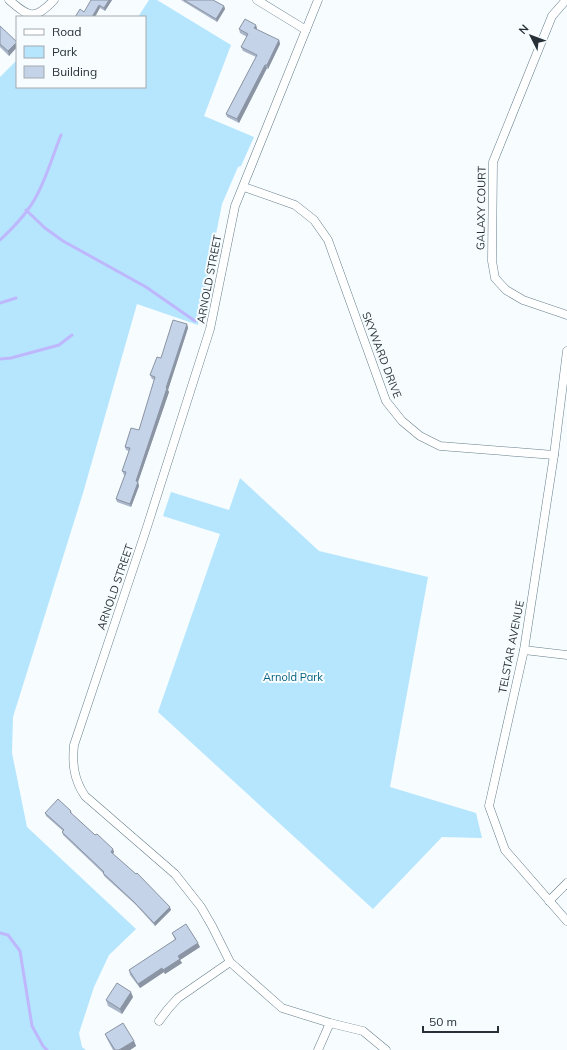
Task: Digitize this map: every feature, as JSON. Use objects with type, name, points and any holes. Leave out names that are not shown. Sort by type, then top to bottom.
[{"type":"street","points":[[9,0],[28,14],[37,14],[54,0]]},
{"type":"street","points":[[257,0],[306,30]]},
{"type":"street","name":"ARNOLD STREET","points":[[318,0],[232,218],[218,295],[210,329],[152,513],[74,745],[72,757],[76,780],[85,796],[175,874],[183,883],[205,913],[230,962],[282,1008],[330,1023],[363,1031],[386,1050]]},
{"type":"street","name":"GALAXY COURT","points":[[566,0],[552,16],[493,162],[492,261],[495,278],[506,290],[523,300],[567,315]]},
{"type":"street","name":"SKYWARD DRIVE","points":[[244,187],[295,205],[314,220],[328,240],[386,401],[402,421],[420,436],[440,446],[554,456]]},
{"type":"street","name":"TELSTAR AVENUE","points":[[567,351],[554,456],[524,650],[489,806],[505,850],[567,921]]},
{"type":"street","points":[[524,650],[567,655]]},
{"type":"street","points":[[549,901],[567,883]]},
{"type":"street","points":[[159,1021],[178,998],[230,962]]},
{"type":"street","points":[[318,1050],[330,1023]]},
{"type":"green space","points":[[149,0],[157,0],[231,45],[204,116],[254,137],[241,166],[238,167],[222,204],[198,325],[137,304],[83,493],[13,717],[12,753],[27,827],[136,929],[109,955],[94,987],[79,1033],[82,1047],[86,1050],[0,1050],[0,77],[16,61],[16,88],[146,88],[146,16],[139,16]]},
{"type":"green space","name":"Arnold Park","points":[[240,478],[319,551],[428,577],[390,787],[476,813],[482,838],[442,837],[373,909],[158,712],[220,534],[163,516],[171,492],[229,510]]},
{"type":"building","points":[[91,0],[109,0],[104,8],[99,5],[93,16],[76,16],[80,9],[84,12]]},
{"type":"building","points":[[184,0],[213,0],[224,6],[216,19]]},
{"type":"building","points":[[245,19],[256,25],[254,28],[279,40],[237,119],[226,114],[257,55],[241,47],[248,34],[239,29]]},
{"type":"building","points":[[0,26],[16,41],[16,43],[8,51],[0,44]]},
{"type":"building","points":[[173,320],[187,324],[136,481],[138,482],[130,504],[116,499],[126,472],[122,471],[130,448],[125,447],[131,428],[139,430],[155,377],[150,375],[157,357],[161,358]]},
{"type":"building","points":[[58,799],[95,835],[97,834],[113,849],[111,852],[136,874],[137,873],[170,907],[154,923],[62,832],[64,830],[45,813]]},
{"type":"building","points":[[186,924],[198,943],[178,956],[180,959],[163,970],[162,968],[138,984],[129,970],[176,939],[172,933]]},
{"type":"building","points":[[117,983],[131,992],[120,1009],[106,1000]]},
{"type":"building","points":[[123,1023],[134,1041],[119,1050],[115,1050],[105,1034]]},
{"type":"waterway","points":[[0,240],[20,219],[34,201],[41,188],[61,135]]},
{"type":"waterway","points":[[26,210],[45,228],[63,241],[146,287],[195,321]]},
{"type":"waterway","points":[[0,303],[16,298]]},
{"type":"waterway","points":[[0,359],[11,358],[59,345],[72,335]]},
{"type":"waterway","points":[[0,933],[8,935],[20,951],[32,1026],[43,1046],[47,1050]]}]
